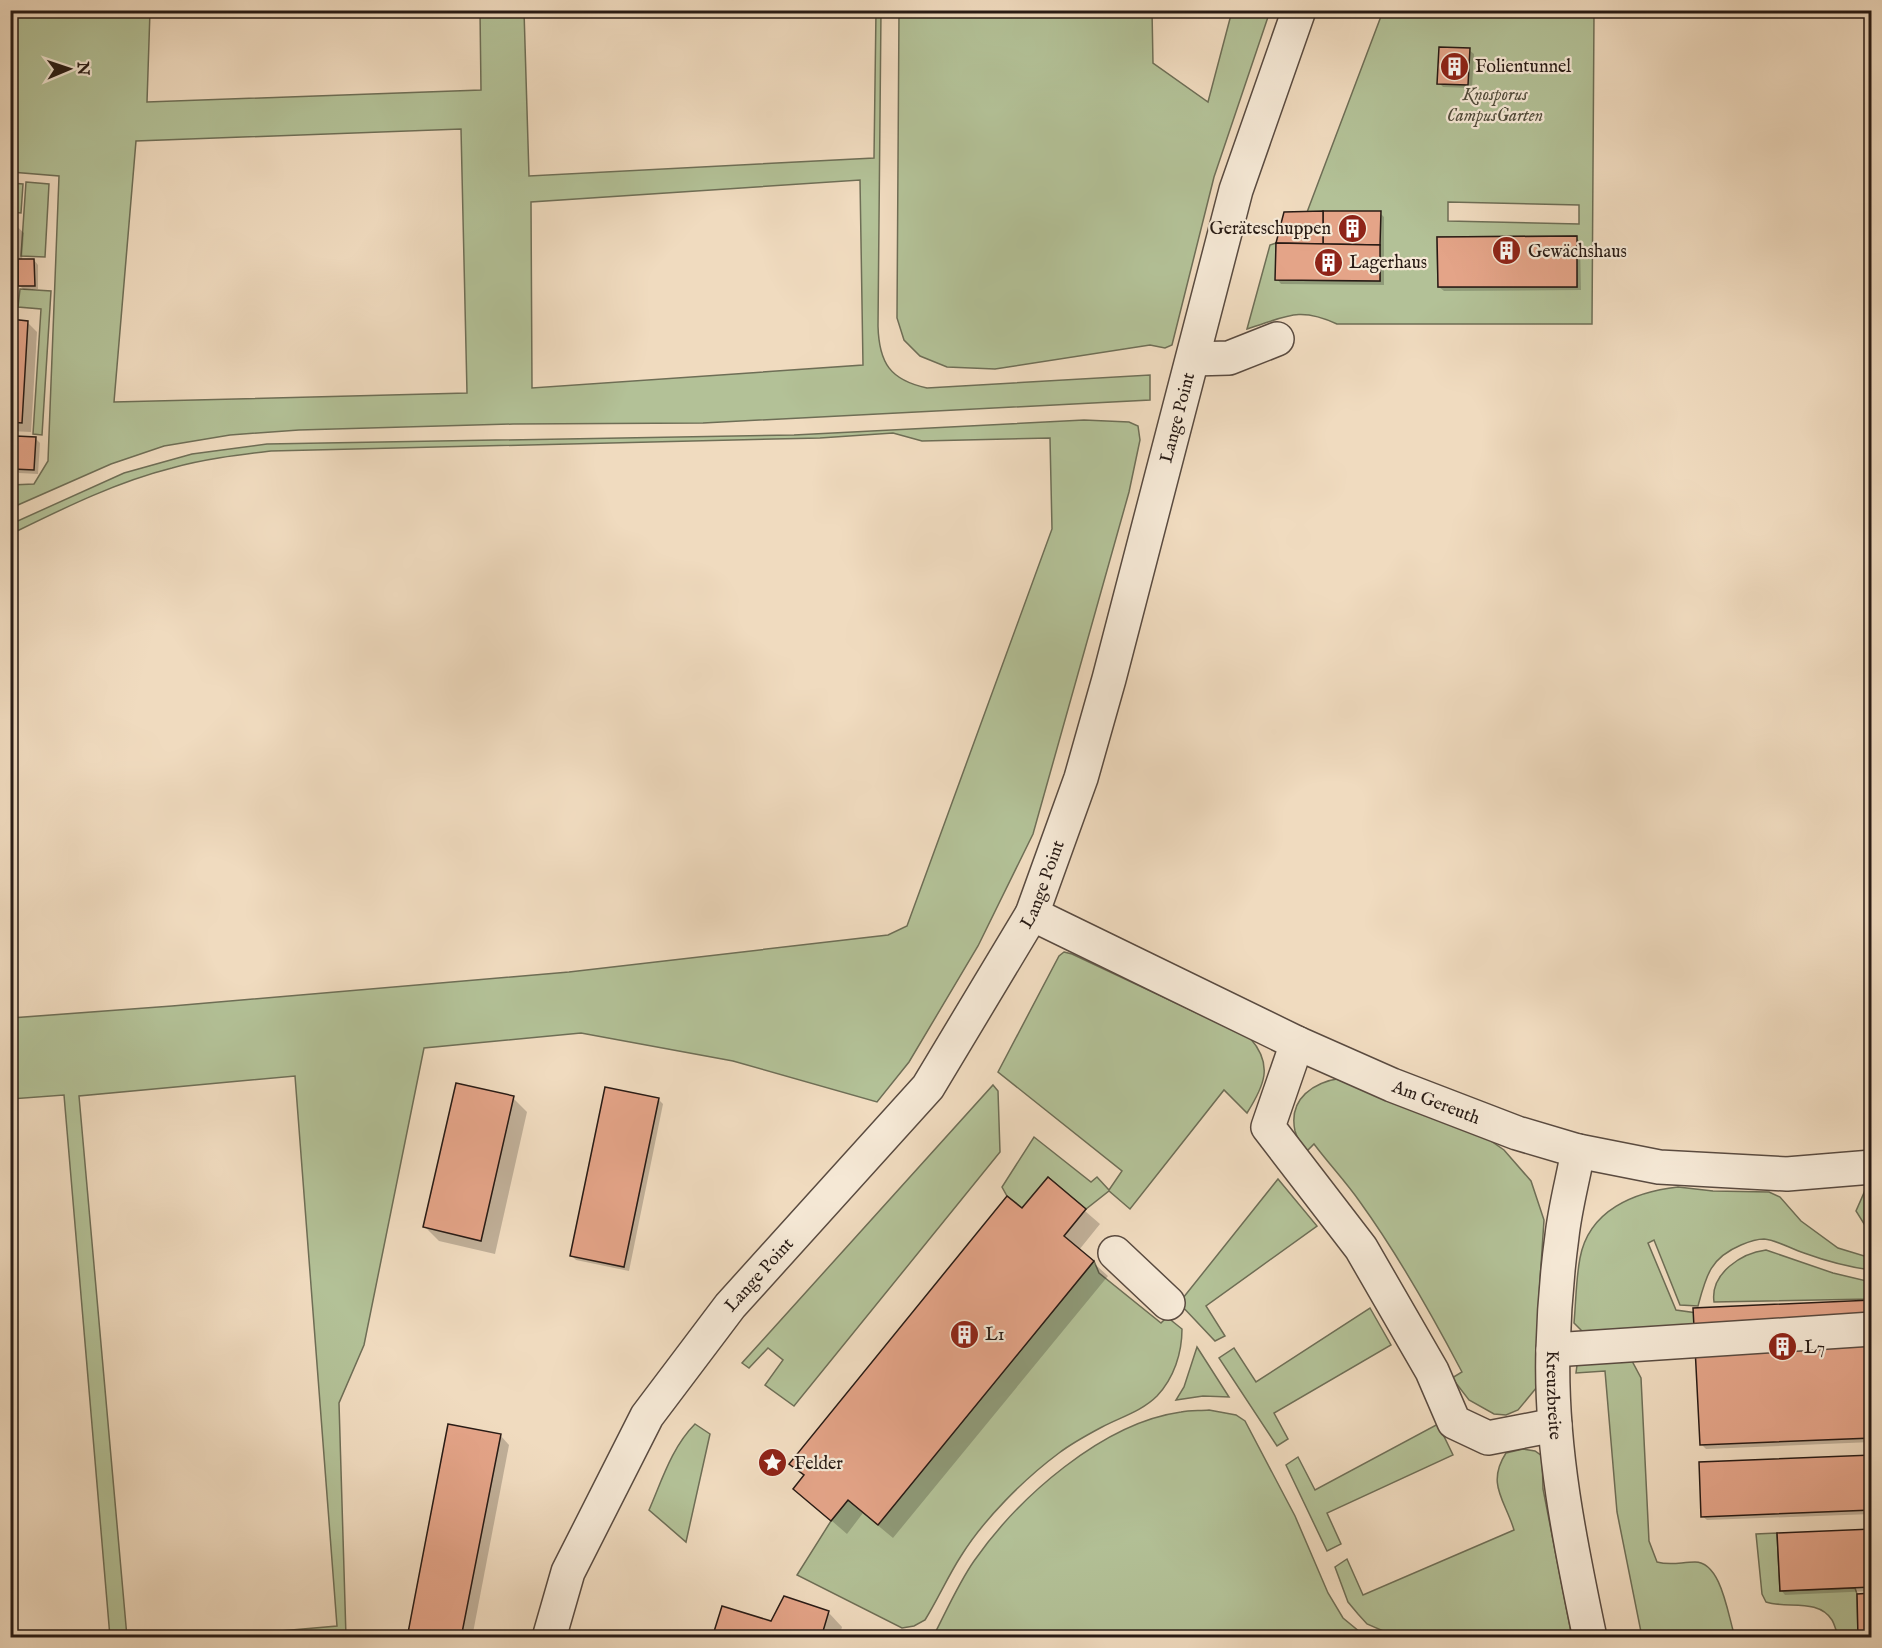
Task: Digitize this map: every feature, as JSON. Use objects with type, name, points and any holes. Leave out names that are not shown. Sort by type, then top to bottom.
[{"type":"street","name":"Lange Point","points":[[549,1638],[568,1572],[647,1416],[730,1306],[928,1087],[1032,914],[1081,778],[1109,679],[1236,190],[1299,10]]},
{"type":"street","points":[[1193,359],[1229,358],[1277,339]]},
{"type":"street","name":"Am Gereuth","points":[[1032,914],[1297,1043],[1392,1085],[1517,1132],[1578,1151],[1659,1167],[1706,1170],[1787,1174],[1872,1167]]},
{"type":"street","points":[[1297,1043],[1268,1127],[1360,1248],[1432,1371],[1454,1422],[1488,1438],[1555,1425]]},
{"type":"street","name":"Kreuzbreite","points":[[1578,1151],[1562,1235],[1553,1350],[1555,1425],[1571,1549],[1590,1638]]},
{"type":"street","points":[[1115,1253],[1168,1303]]},
{"type":"street","points":[[1553,1350],[1872,1329]]},
{"type":"green space","points":[[10,11],[150,11],[147,102],[481,90],[480,11],[524,11],[529,176],[874,158],[876,11],[881,11],[878,326],[881,350],[889,368],[904,380],[927,388],[1150,375],[1150,400],[703,423],[513,424],[299,430],[230,435],[164,446],[111,464],[11,508],[11,485],[34,484],[48,461],[59,176],[11,172]],"holes":[[[461,129],[467,393],[114,402],[136,141]],[[860,180],[863,365],[532,388],[531,202]]]},
{"type":"green space","points":[[899,11],[1152,11],[1153,63],[1208,102],[1232,11],[1270,11],[1214,177],[1172,345],[1165,348],[1150,345],[995,369],[947,367],[920,356],[904,340],[897,318]]},
{"type":"green space","name":"Knosporus CampusGarten","points":[[1383,11],[1594,13],[1592,324],[1337,324],[1312,316],[1292,315],[1247,329],[1270,245],[1276,243],[1276,280],[1380,281],[1380,245],[1295,244]],"holes":[[[1448,202],[1579,205],[1579,224],[1448,221]],[[1576,236],[1577,287],[1438,287],[1437,237]]]},
{"type":"green space","points":[[26,182],[49,184],[45,257],[21,256]]},
{"type":"green space","points":[[11,183],[23,184],[21,213],[11,212]]},
{"type":"green space","points":[[20,289],[51,291],[42,435],[33,434],[41,309],[18,307]]},
{"type":"green space","points":[[1084,420],[1129,422],[1138,426],[1140,440],[1129,492],[1033,834],[978,946],[909,1062],[877,1102],[733,1061],[581,1033],[424,1048],[364,1345],[339,1403],[346,1637],[209,1637],[337,1626],[295,1076],[79,1096],[127,1637],[110,1637],[64,1095],[11,1099],[11,1018],[569,972],[888,935],[907,926],[1052,529],[1050,438],[922,441],[893,433],[820,438],[271,451],[209,460],[151,474],[90,497],[11,534],[11,524],[124,473],[192,454],[267,444],[794,435]]},
{"type":"green space","points":[[1064,952],[1250,1038],[1262,1057],[1264,1076],[1262,1085],[1247,1113],[1224,1090],[1130,1209],[1109,1191],[1086,1209],[1048,1177],[1022,1208],[1007,1196],[1002,1187],[1034,1137],[1091,1182],[1097,1177],[1109,1190],[1122,1171],[998,1072],[1059,956]]},
{"type":"green space","points":[[1342,1078],[1488,1139],[1504,1150],[1531,1181],[1544,1220],[1538,1311],[1537,1387],[1518,1410],[1506,1415],[1494,1414],[1469,1400],[1452,1378],[1462,1372],[1388,1243],[1355,1195],[1314,1144],[1306,1152],[1300,1142],[1295,1131],[1294,1119],[1299,1101],[1305,1094],[1322,1083]]},
{"type":"green space","points":[[993,1085],[998,1091],[1000,1152],[794,1406],[765,1385],[783,1360],[768,1348],[749,1368],[742,1363]]},
{"type":"green space","points":[[1278,1179],[1317,1226],[1206,1306],[1225,1336],[1215,1341],[1179,1303]]},
{"type":"green space","points":[[1872,1185],[1871,1230],[1866,1227],[1856,1211],[1867,1186]]},
{"type":"green space","points":[[1678,1187],[1713,1191],[1769,1192],[1780,1197],[1801,1221],[1838,1248],[1871,1258],[1871,1270],[1829,1261],[1774,1241],[1758,1240],[1731,1250],[1716,1262],[1707,1277],[1698,1306],[1680,1305],[1654,1240],[1648,1243],[1676,1310],[1697,1313],[1698,1330],[1585,1334],[1574,1323],[1576,1290],[1580,1258],[1585,1241],[1593,1227],[1616,1206],[1630,1199],[1645,1193]]},
{"type":"green space","points":[[1766,1250],[1833,1273],[1871,1282],[1871,1299],[1714,1302],[1717,1282],[1730,1266],[1747,1255]]},
{"type":"green space","points":[[1094,1261],[1099,1273],[1161,1323],[1167,1317],[1182,1329],[1176,1365],[1157,1396],[1138,1410],[1069,1446],[1019,1487],[970,1542],[925,1620],[914,1626],[902,1628],[797,1575],[831,1521],[848,1500],[878,1524]]},
{"type":"green space","points":[[1370,1308],[1391,1345],[1274,1413],[1288,1439],[1277,1446],[1219,1358],[1234,1348],[1256,1382]]},
{"type":"green space","points":[[1197,1347],[1229,1397],[1203,1396],[1176,1400],[1184,1387]]},
{"type":"green space","points":[[1583,1359],[1632,1361],[1641,1378],[1649,1541],[1657,1562],[1671,1564],[1695,1562],[1704,1564],[1712,1571],[1718,1580],[1735,1637],[1642,1637],[1617,1512],[1605,1371],[1576,1373],[1577,1365]]},
{"type":"green space","points":[[1209,1410],[1236,1415],[1245,1421],[1295,1516],[1328,1593],[1343,1618],[1366,1637],[933,1637],[963,1579],[992,1537],[1038,1489],[1064,1467],[1092,1447],[1151,1419],[1184,1411]]},
{"type":"green space","points":[[695,1424],[710,1434],[686,1542],[649,1510],[674,1453]]},
{"type":"green space","points":[[1438,1424],[1453,1455],[1327,1513],[1341,1544],[1327,1551],[1286,1465],[1298,1457],[1315,1490]]},
{"type":"green space","points":[[1523,1449],[1535,1451],[1542,1456],[1543,1489],[1572,1637],[1397,1637],[1367,1624],[1348,1602],[1335,1567],[1347,1559],[1363,1595],[1514,1530],[1499,1492],[1498,1474],[1506,1453]]},
{"type":"green space","points":[[1777,1533],[1780,1591],[1855,1588],[1858,1637],[1839,1637],[1832,1620],[1819,1609],[1811,1606],[1766,1602],[1762,1594],[1756,1534]]},
{"type":"building","name":"Folientunnel","points":[[1439,47],[1470,48],[1468,85],[1437,84]]},
{"type":"building","name":"Geräteschuppen","points":[[1323,211],[1381,211],[1380,245],[1323,244]]},
{"type":"building","points":[[1323,211],[1323,244],[1276,243],[1284,212]]},
{"type":"building","name":"Gewächshaus","points":[[1577,236],[1577,287],[1438,287],[1437,237]]},
{"type":"building","name":"Lagerhaus","points":[[1276,243],[1380,245],[1380,281],[1275,280]]},
{"type":"building","points":[[18,259],[34,259],[35,286],[18,286]]},
{"type":"building","points":[[10,319],[28,321],[22,423],[10,422]]},
{"type":"building","points":[[16,436],[36,437],[34,470],[13,469]]},
{"type":"building","points":[[456,1083],[514,1096],[481,1241],[423,1227]]},
{"type":"building","points":[[605,1087],[659,1098],[624,1267],[570,1256]]},
{"type":"building","name":"L1","points":[[1048,1177],[1086,1209],[1064,1236],[1094,1261],[878,1525],[848,1500],[831,1521],[793,1489],[804,1475],[789,1464],[1007,1196],[1022,1208]]},
{"type":"building","name":"L7","points":[[1872,1300],[1872,1438],[1700,1445],[1693,1308]]},
{"type":"building","points":[[448,1424],[501,1434],[461,1638],[407,1638]]},
{"type":"building","points":[[1872,1455],[1872,1510],[1701,1517],[1699,1462]]},
{"type":"building","points":[[1872,1529],[1872,1587],[1780,1591],[1777,1533]]},
{"type":"building","points":[[1872,1593],[1872,1638],[1858,1638],[1857,1594]]},
{"type":"building","points":[[784,1596],[829,1611],[821,1638],[712,1638],[722,1606],[771,1621]]},
{"type":"place","name":"Folientunnel","points":[[1454,66]]},
{"type":"place","name":"Geräteschuppen","points":[[1352,228]]},
{"type":"place","name":"Gewächshaus","points":[[1507,251]]},
{"type":"place","name":"Lagerhaus","points":[[1328,262]]},
{"type":"place","name":"L1","points":[[964,1334]]},
{"type":"place","name":"L7","points":[[1783,1347]]},
{"type":"place","name":"Felder","points":[[773,1463]]}]
